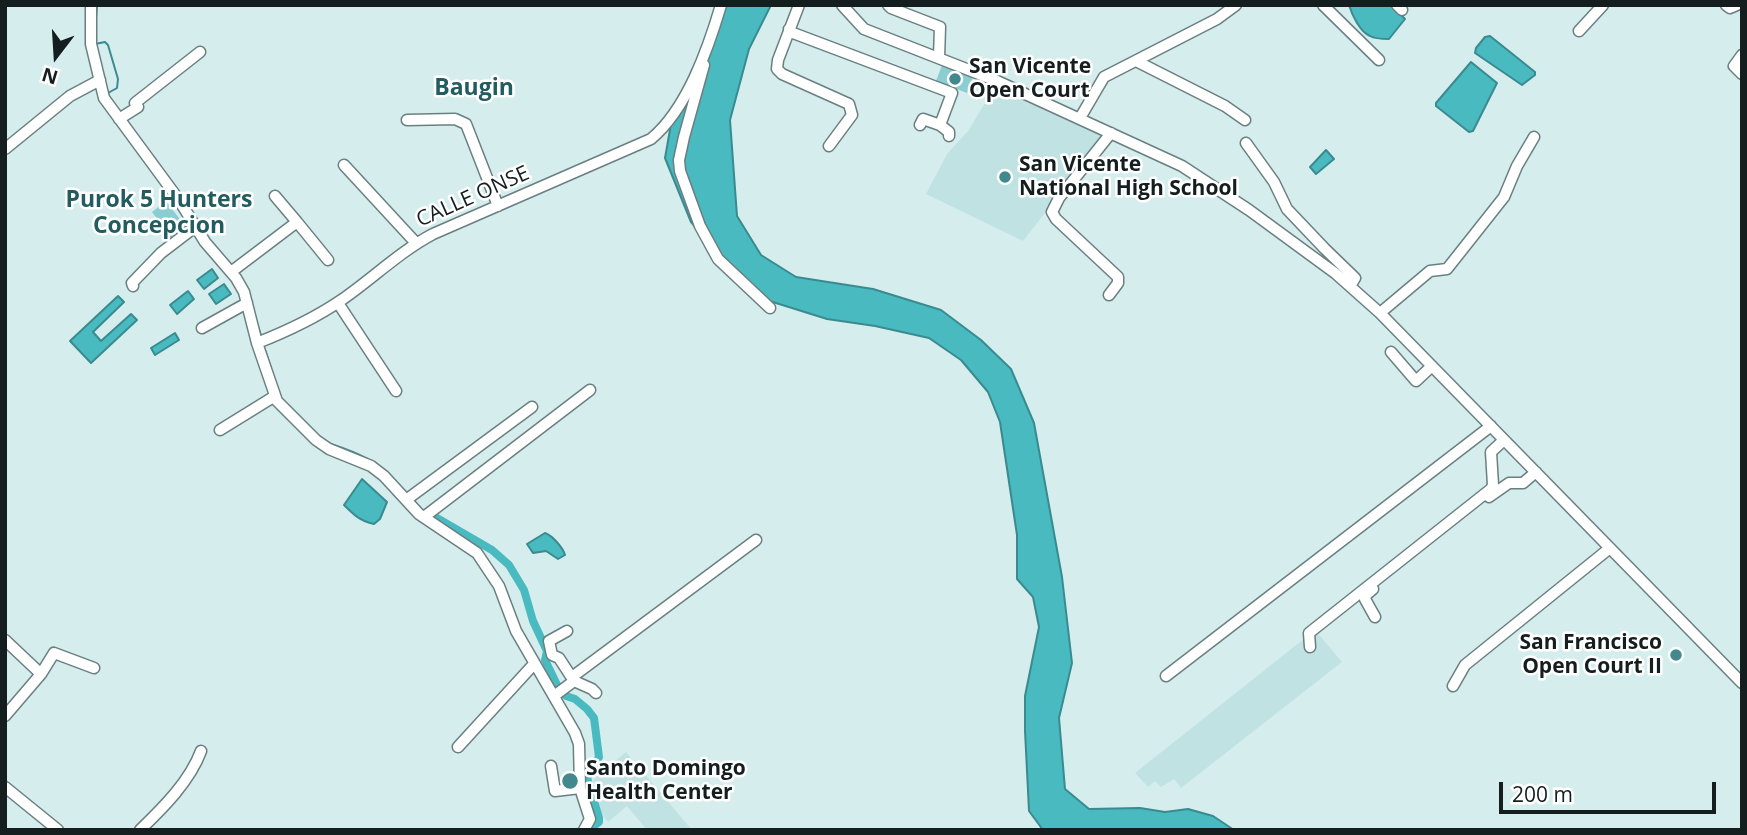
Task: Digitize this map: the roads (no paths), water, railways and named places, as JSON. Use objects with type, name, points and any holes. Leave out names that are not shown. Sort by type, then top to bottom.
[{"type":"street","points":[[91,5],[90,44],[104,98],[179,200],[205,243],[233,270],[244,292],[275,396],[316,440],[329,449],[371,466],[424,517],[477,553],[499,586],[516,631],[534,664],[559,693],[579,744],[580,788],[590,819],[584,830]]},
{"type":"street","points":[[721,5],[684,137],[680,172],[700,226],[718,259],[769,308]]},
{"type":"street","points":[[799,5],[777,69],[782,74],[849,104],[852,110],[848,123],[829,146]]},
{"type":"street","points":[[842,5],[864,29],[998,81],[1182,166],[1249,210],[1350,286],[1380,313],[1742,684]]},
{"type":"street","points":[[888,5],[940,27],[939,58]]},
{"type":"street","points":[[1080,118],[1104,77],[1217,19],[1236,5]]},
{"type":"street","points":[[1578,31],[1603,5]]},
{"type":"street","points":[[1726,5],[1730,8],[1737,5]]},
{"type":"street","points":[[1327,6],[1379,60]]},
{"type":"street","points":[[789,29],[793,33],[952,93],[940,125]]},
{"type":"street","points":[[120,118],[138,107],[135,103],[200,52]]},
{"type":"street","name":"CALLE ONSE","points":[[260,341],[338,303],[416,243],[651,139],[672,117],[706,54]]},
{"type":"street","points":[[1742,55],[1734,65],[1742,74]]},
{"type":"street","points":[[1136,61],[1224,106],[1245,120]]},
{"type":"street","points":[[5,149],[70,96],[100,80]]},
{"type":"street","points":[[919,125],[923,118],[940,125],[949,132],[949,136]]},
{"type":"street","points":[[407,120],[455,119],[466,124],[498,206]]},
{"type":"street","points":[[1110,295],[1118,284],[1118,277],[1056,219],[1052,212],[1059,198],[1111,133]]},
{"type":"street","points":[[1380,313],[1430,271],[1447,269],[1504,197],[1517,166],[1534,137]]},
{"type":"street","points":[[1246,143],[1274,182],[1287,209],[1355,278],[1350,286]]},
{"type":"street","points":[[344,165],[416,243]]},
{"type":"street","points":[[275,196],[328,260]]},
{"type":"street","points":[[233,270],[297,222]]},
{"type":"street","points":[[132,286],[160,253],[195,227]]},
{"type":"street","points":[[202,328],[247,303]]},
{"type":"street","points":[[338,303],[396,391]]},
{"type":"street","points":[[1391,352],[1416,381],[1432,366]]},
{"type":"street","points":[[424,517],[590,390]]},
{"type":"street","points":[[220,430],[275,396]]},
{"type":"street","points":[[406,500],[533,407]]},
{"type":"street","points":[[1166,676],[1491,426]]},
{"type":"street","points":[[1310,647],[1310,633],[1491,489],[1491,452],[1504,440]]},
{"type":"street","points":[[1375,617],[1365,599],[1366,595],[1491,496],[1509,483],[1523,483],[1536,472]]},
{"type":"street","points":[[559,693],[573,679],[756,540]]},
{"type":"street","points":[[1453,686],[1465,665],[1609,548]]},
{"type":"street","points":[[567,631],[550,641],[552,655],[559,658],[573,679],[596,693]]},
{"type":"street","points":[[5,640],[41,674]]},
{"type":"street","points":[[5,716],[41,674],[54,653],[94,668]]},
{"type":"street","points":[[458,747],[534,664]]},
{"type":"street","points":[[140,830],[157,814],[195,765],[201,751]]},
{"type":"street","points":[[551,766],[555,791],[580,788]]},
{"type":"street","points":[[5,787],[58,830]]},
{"type":"waterway","points":[[96,18],[97,5]]},
{"type":"waterway","points":[[95,44],[105,42],[108,45],[118,79],[117,88],[108,93],[109,98]]},
{"type":"waterway","points":[[257,324],[262,338]]},
{"type":"waterway","points":[[263,344],[271,368]]},
{"type":"waterway","points":[[331,444],[367,459],[397,483]]},
{"type":"waterway","points":[[430,514],[492,550],[509,565],[524,590],[533,621],[547,651],[545,660],[559,689],[566,696],[575,699],[594,718],[599,757],[587,778],[599,822],[588,830]]},
{"type":"place","name":"San Vicente Open Court","points":[[955,79]]},
{"type":"place","name":"San Vicente National High School","points":[[1005,177]]},
{"type":"place","name":"San Francisco Open Court II","points":[[1676,655]]},
{"type":"place","name":"Santo Domingo Health Center","points":[[570,781]]},
{"type":"district","name":"Baugin","points":[[474,88]]},
{"type":"district","name":"Purok 5 Hunters Concepcion","points":[[159,213]]}]
